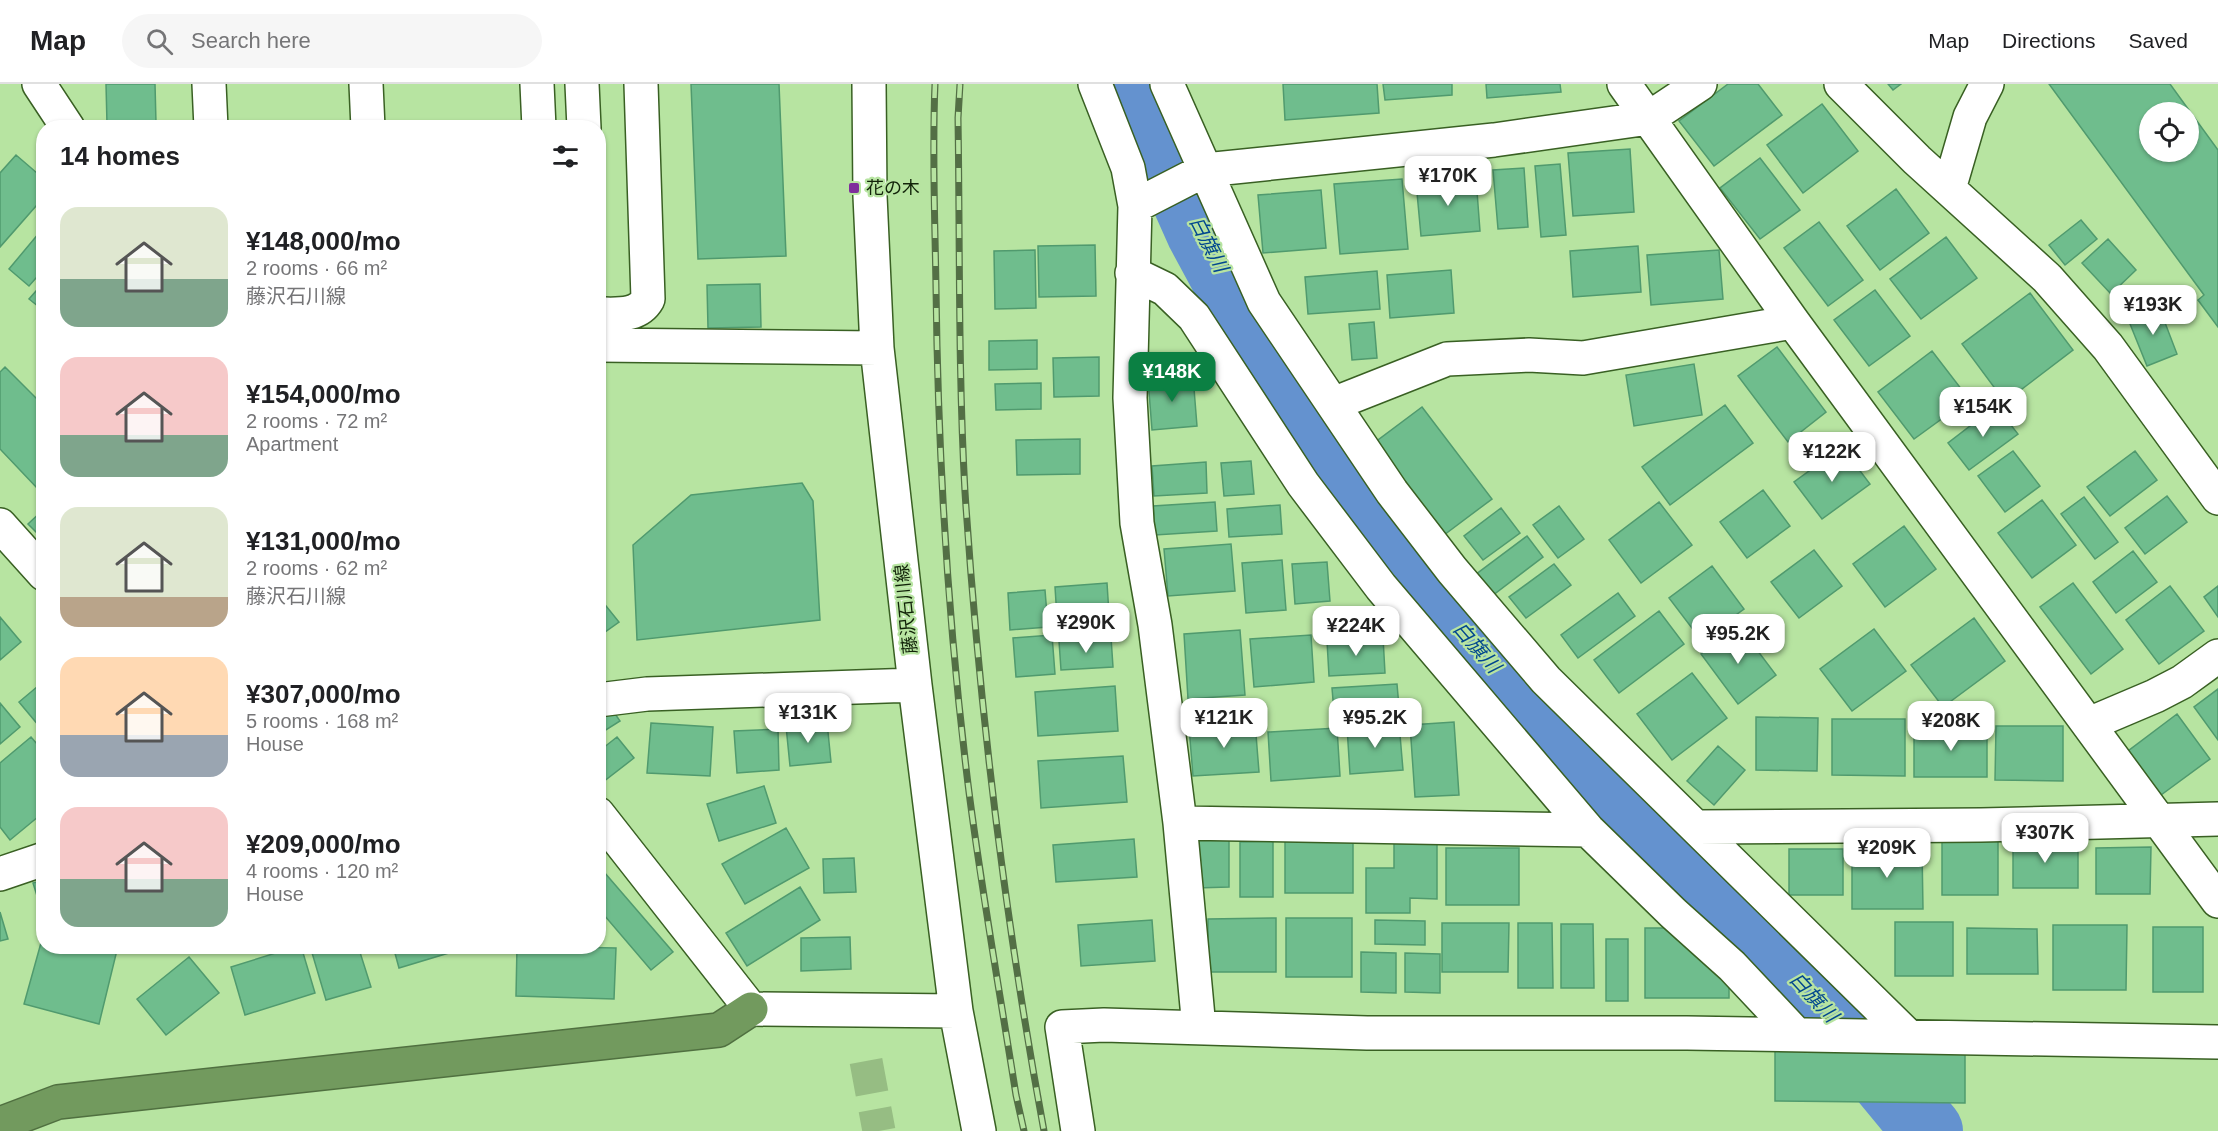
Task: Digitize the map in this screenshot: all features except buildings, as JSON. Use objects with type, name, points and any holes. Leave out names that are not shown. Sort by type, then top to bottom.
[{"type":"highway","points":[[0,1124],[58,1102],[719,1030],[751,1009]]},
{"type":"street","points":[[39,84],[63,120]]},
{"type":"street","points":[[209,84],[211,120]]},
{"type":"street","points":[[537,84],[539,120]]},
{"type":"street","points":[[582,84],[584,120]]},
{"type":"street","points":[[613,314],[634,308],[635,301],[624,84]]},
{"type":"street","points":[[613,314],[644,306],[648,299],[641,84]]},
{"type":"street","name":"藤沢石川線","points":[[869,84],[870,196],[877,348],[915,685],[956,1011],[979,1131]]},
{"type":"street","points":[[1095,84],[1128,168],[1135,206],[1130,398],[1137,523],[1155,625],[1180,823],[1199,1028]]},
{"type":"street","points":[[1167,84],[1264,302],[1392,492],[1452,570],[1545,680],[1908,1036]]},
{"type":"street","points":[[1624,84],[1793,322],[2218,901]]},
{"type":"street","points":[[1135,206],[1205,170],[1494,140],[1649,118],[1700,84]]},
{"type":"street","points":[[1841,84],[1917,160],[2048,278],[2108,346],[2218,498]]},
{"type":"street","points":[[1949,189],[1970,117],[1987,84]]},
{"type":"street","points":[[1132,273],[1165,289],[1194,317],[1303,484],[1381,587],[1588,831],[1732,966],[1796,1034]]},
{"type":"street","points":[[1333,404],[1447,359],[1529,355],[1583,358],[1793,322]]},
{"type":"street","points":[[606,345],[877,348]]},
{"type":"street","points":[[0,525],[36,565]]},
{"type":"street","points":[[2089,724],[2182,682],[2218,656]]},
{"type":"street","points":[[606,699],[647,694],[915,685]]},
{"type":"street","points":[[1697,827],[1981,825],[2218,819]]},
{"type":"street","points":[[1180,823],[1588,831]]},
{"type":"street","points":[[606,824],[751,1009],[956,1011]]},
{"type":"street","points":[[3,869],[36,861]]},
{"type":"street","points":[[1078,1131],[1062,1027],[1104,1025],[1367,1032],[1796,1034],[2218,1042]]},
{"type":"waterway","name":"白旗川","points":[[1135,84],[1201,232],[1283,384],[1348,491],[1465,634],[1628,816],[1818,998],[1928,1131]]},
{"type":"tunnel","points":[[866,1061],[879,1131]]},
{"type":"railway","points":[[935,84],[937,351],[942,477],[955,666],[985,906],[1024,1131]]},
{"type":"railway","points":[[960,84],[958,118],[961,399],[971,572],[995,813],[1017,972],[1044,1131]]},
{"type":"place","name":"花の木","points":[[854,188]]}]
